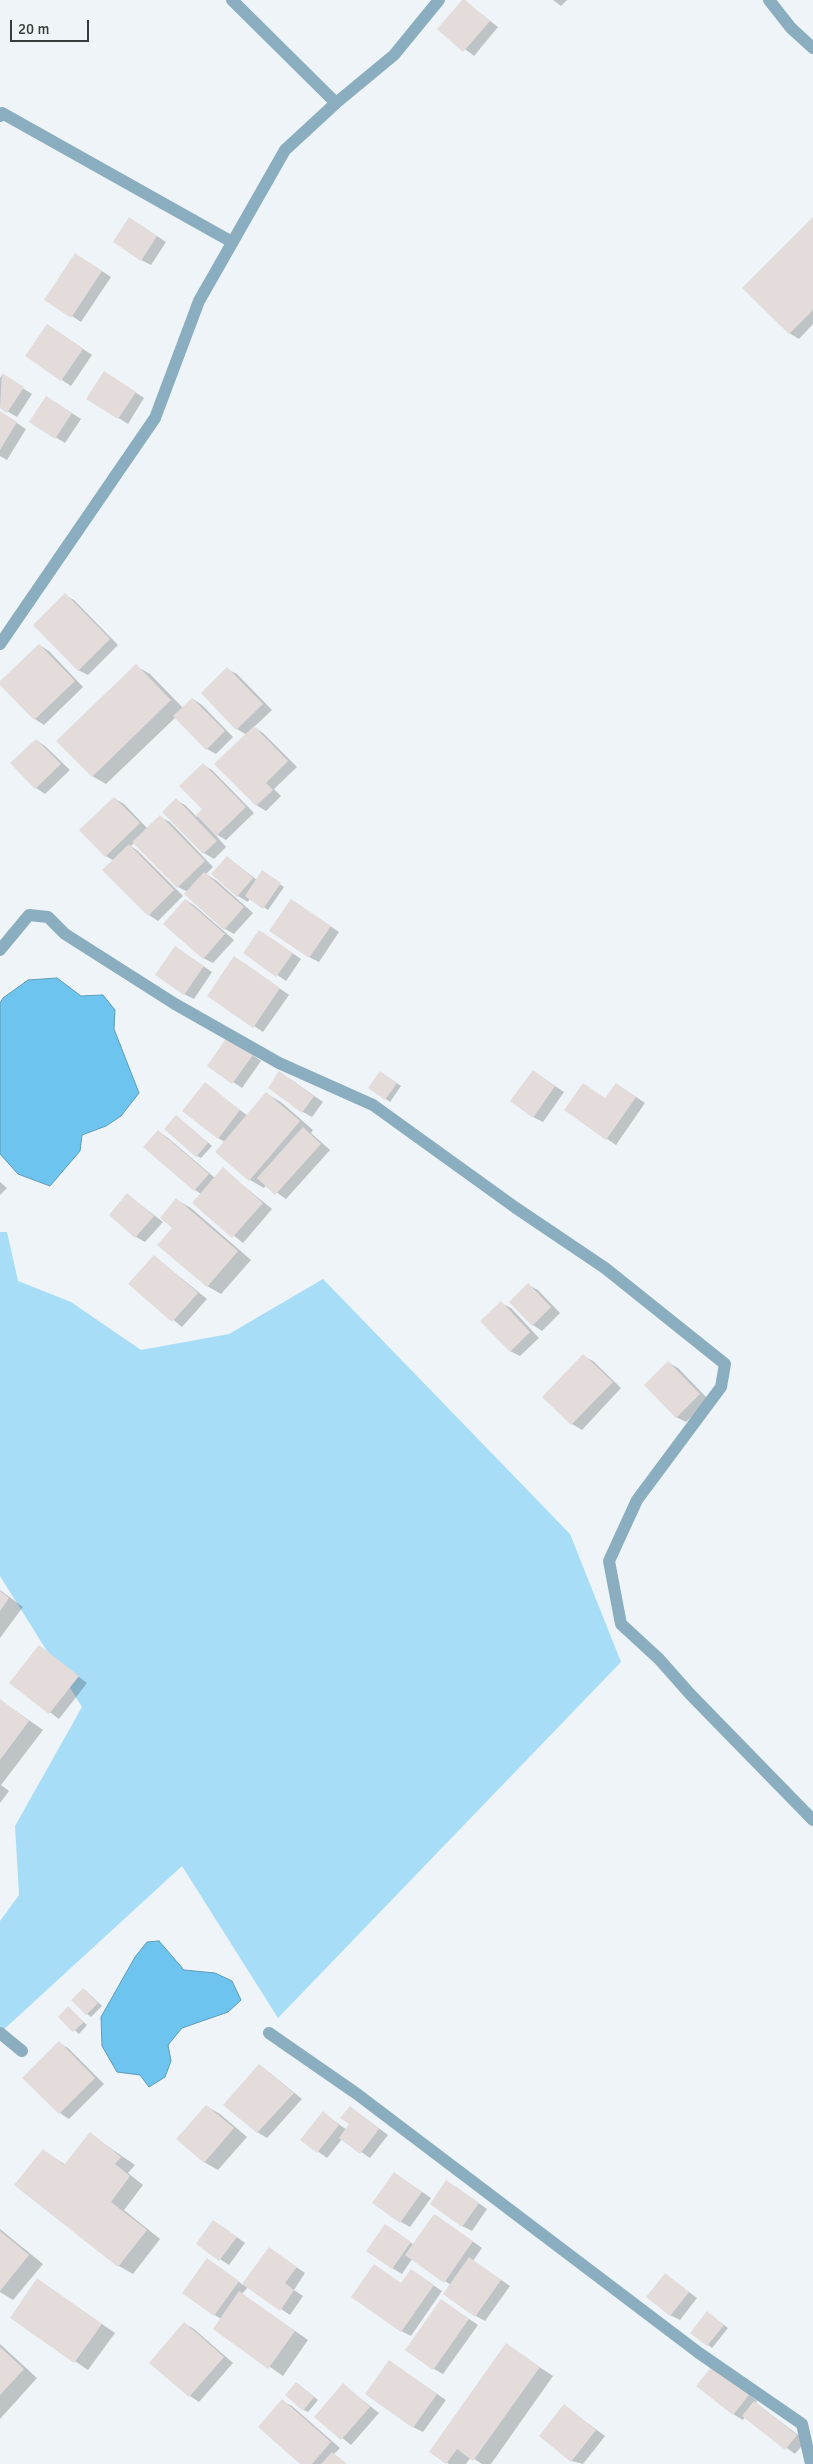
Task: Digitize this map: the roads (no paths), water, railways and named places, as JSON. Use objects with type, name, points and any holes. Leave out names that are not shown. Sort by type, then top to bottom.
[{"type":"street","points":[[232,0],[336,103]]},
{"type":"street","points":[[0,644],[155,418],[199,301],[286,150],[336,103],[394,55],[439,0]]},
{"type":"street","points":[[769,0],[791,28],[813,48]]},
{"type":"street","points":[[0,116],[2,114],[232,242]]},
{"type":"street","points":[[0,950],[29,914],[48,918],[65,934],[175,1004],[279,1064],[373,1105],[516,1208],[605,1268],[725,1364],[721,1387],[637,1500],[609,1561],[619,1615],[621,1624],[660,1659],[690,1694],[813,1820]]},
{"type":"street","points":[[0,2033],[22,2051]]},
{"type":"street","points":[[269,2033],[357,2094],[700,2353],[802,2424],[811,2464]]}]
